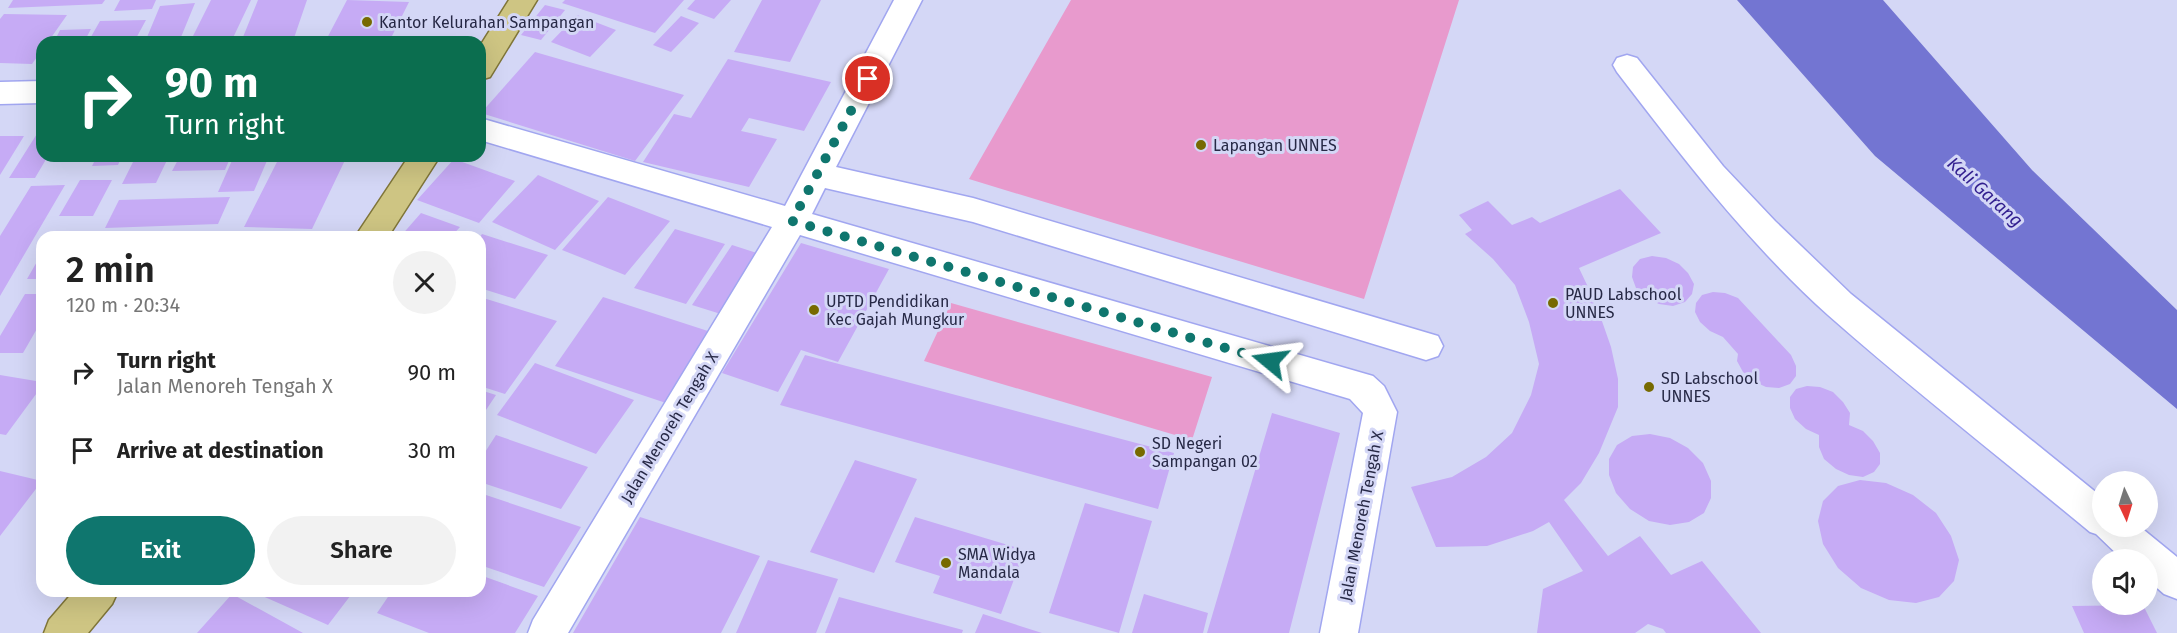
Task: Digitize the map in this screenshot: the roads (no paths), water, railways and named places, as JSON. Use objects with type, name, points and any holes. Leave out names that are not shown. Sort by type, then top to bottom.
[{"type":"main road","points":[[486,60],[523,0]]},
{"type":"main road","points":[[375,231],[421,162]]},
{"type":"main road","points":[[63,633],[94,597]]},
{"type":"street","name":"Jalan Menoreh Tengah X","points":[[546,633],[796,214],[908,0]]},
{"type":"street","points":[[1627,65],[1712,174],[1764,230],[1839,304],[2092,511]]},
{"type":"street","points":[[0,93],[36,92]]},
{"type":"street","name":"Jalan Menoreh Tengah X","points":[[486,131],[796,214],[1360,387],[1372,397],[1380,412],[1339,633]]},
{"type":"street","points":[[818,175],[973,210],[1426,346]]},
{"type":"street","points":[[2123,537],[2177,581]]},
{"type":"water","name":"Kali Garang","points":[[1737,0],[1883,0],[2032,170],[2177,310],[2177,409],[1875,156]]},
{"type":"place","name":"Kantor Kelurahan Sampangan","points":[[367,22]]},
{"type":"place","name":"Lapangan UNNES","points":[[1201,145]]},
{"type":"place","name":"PAUD Labschool UNNES","points":[[1553,303]]},
{"type":"place","name":"UPTD Pendidikan Kec Gajah Mungkur","points":[[814,310]]},
{"type":"place","name":"SD Labschool UNNES","points":[[1649,387]]},
{"type":"place","name":"SD Negeri Sampangan 02","points":[[1140,452]]},
{"type":"place","name":"SMA Widya Mandala","points":[[946,563]]}]
